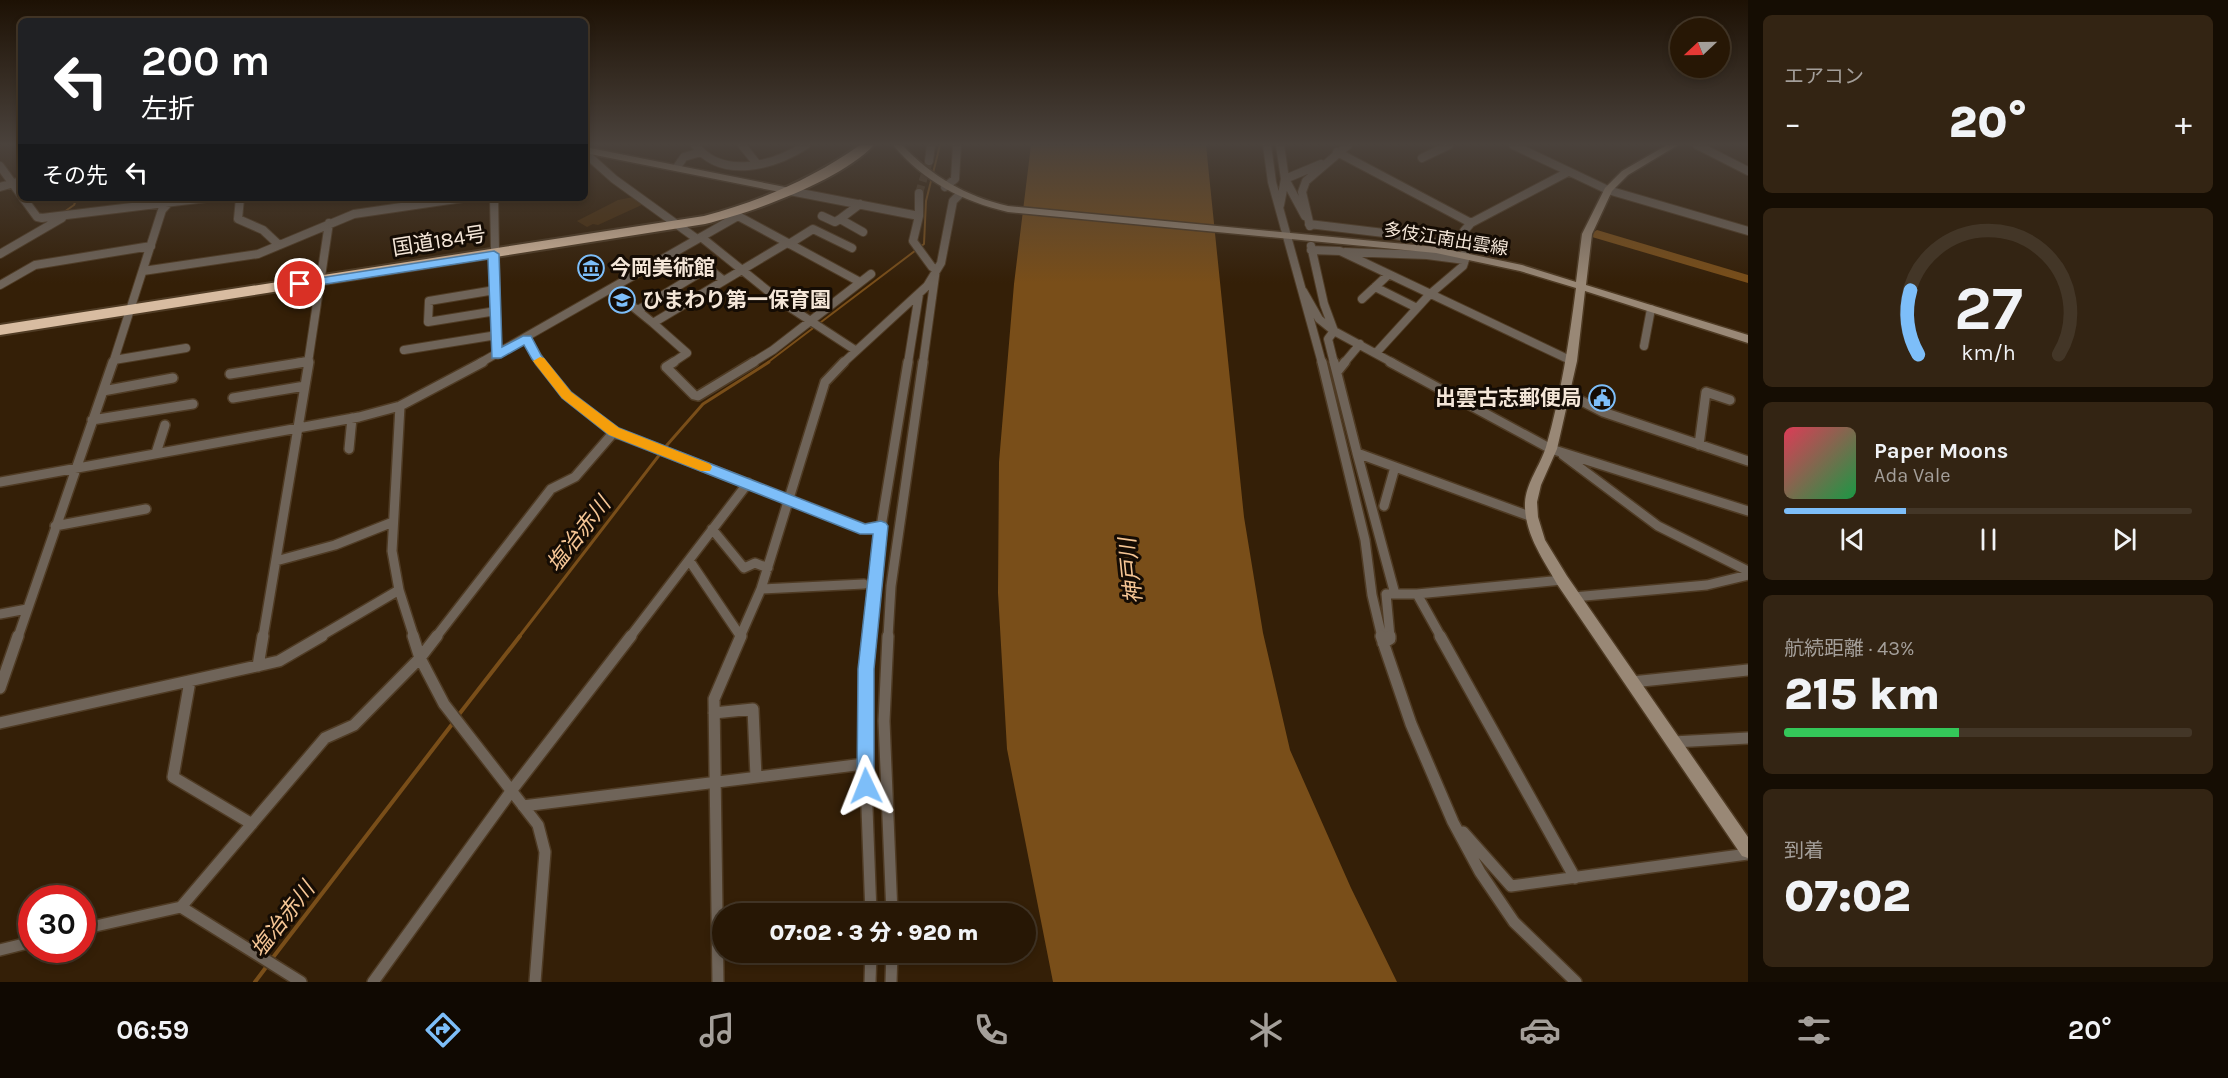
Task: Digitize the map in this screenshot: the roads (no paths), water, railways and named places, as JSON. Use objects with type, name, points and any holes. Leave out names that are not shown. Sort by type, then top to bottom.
[{"type":"highway","name":"国道184号","points":[[0,330],[680,225],[737,214],[790,191]]},
{"type":"street","points":[[631,191],[811,321],[855,350]]},
{"type":"street","points":[[790,191],[919,216]]},
{"type":"street","name":"多伎江南出雲線","points":[[952,191],[970,200],[1008,209],[1286,234],[1465,254],[1522,268],[1748,339]]},
{"type":"street","points":[[1276,191],[1298,283],[1322,363],[1365,540],[1372,595],[1383,643],[1411,724],[1453,822],[1480,872],[1514,922],[1576,982]]},
{"type":"street","points":[[1280,210],[1283,191]]},
{"type":"street","points":[[1291,191],[1310,226],[1309,224]]},
{"type":"street","points":[[1302,191],[1309,224]]},
{"type":"street","points":[[1410,191],[1471,223]]},
{"type":"street","points":[[1376,353],[1429,295],[1463,266],[1464,231],[1471,223],[1532,191]]},
{"type":"street","points":[[1608,191],[1587,234],[1572,361],[1564,392],[1555,450],[1535,485],[1531,502],[1532,517],[1539,541],[1562,580],[1748,850]]},
{"type":"street","points":[[1611,191],[1748,231]]},
{"type":"street","points":[[920,193],[919,216],[913,242],[932,267],[936,268]]},
{"type":"street","points":[[718,982],[714,699],[762,589],[825,382],[855,350],[927,286],[941,263],[953,201],[959,195]]},
{"type":"street","points":[[25,201],[37,217],[64,217],[186,201]]},
{"type":"street","points":[[1,682],[114,360],[162,210],[170,201]]},
{"type":"street","points":[[239,201],[238,219],[263,230],[279,245]]},
{"type":"street","points":[[143,271],[249,256],[354,214],[443,201]]},
{"type":"street","points":[[494,201],[497,355]]},
{"type":"street","points":[[822,216],[835,222],[860,204]]},
{"type":"street","points":[[0,482],[352,418],[400,406],[527,338],[737,214],[860,282]]},
{"type":"street","points":[[0,254],[64,217]]},
{"type":"street","points":[[840,219],[863,232]]},
{"type":"street","points":[[258,666],[305,386],[329,223]]},
{"type":"street","points":[[1309,224],[1384,233],[1465,254]]},
{"type":"street","points":[[652,323],[813,229],[852,248]]},
{"type":"street","points":[[0,285],[35,265],[151,246]]},
{"type":"street","points":[[1334,331],[1324,304],[1311,247],[1340,251],[1427,255],[1465,254]]},
{"type":"street","points":[[1340,251],[1572,361]]},
{"type":"street","points":[[638,310],[708,268],[723,280]]},
{"type":"street","points":[[892,903],[884,721],[891,586],[936,268]]},
{"type":"street","points":[[611,289],[687,353],[666,367],[694,395],[698,396],[773,350],[871,274]]},
{"type":"street","points":[[1362,299],[1388,275]]},
{"type":"street","points":[[1298,283],[1319,319],[1334,331],[1555,450],[1658,526],[1748,573]]},
{"type":"street","points":[[1375,287],[1417,308]]},
{"type":"street","points":[[495,290],[429,302],[428,322],[496,310]]},
{"type":"street","points":[[871,903],[872,876],[864,764],[866,669],[881,526],[920,294]]},
{"type":"street","points":[[1644,346],[1651,309]]},
{"type":"street","points":[[1334,331],[1328,339],[1395,594]]},
{"type":"street","points":[[404,350],[497,335]]},
{"type":"street","points":[[527,338],[536,357],[567,395],[614,432],[865,530],[881,526]]},
{"type":"street","points":[[1336,372],[1360,345]]},
{"type":"street","points":[[114,360],[186,348]]},
{"type":"street","points":[[230,374],[309,361]]},
{"type":"street","points":[[103,391],[173,378]]},
{"type":"street","points":[[233,398],[305,386]]},
{"type":"street","points":[[1564,392],[1603,412],[1748,461]]},
{"type":"street","points":[[1699,445],[1706,392],[1730,400]]},
{"type":"street","points":[[92,420],[193,404]]},
{"type":"street","points":[[400,406],[392,551],[399,590],[420,658],[444,704],[538,825],[545,852],[535,982]]},
{"type":"street","points":[[349,449],[352,418]]},
{"type":"street","points":[[156,453],[165,425]]},
{"type":"street","points":[[96,925],[181,907],[325,738],[354,725],[420,658],[551,489],[575,477],[614,432]]},
{"type":"street","points":[[1555,450],[1748,511]]},
{"type":"street","points":[[1357,453],[1532,517]]},
{"type":"street","points":[[1384,506],[1395,467]]},
{"type":"street","points":[[373,982],[512,790],[748,483]]},
{"type":"street","points":[[55,526],[146,509]]},
{"type":"street","points":[[276,561],[335,545],[393,522]]},
{"type":"street","points":[[712,529],[744,568],[755,562],[768,568]]},
{"type":"street","points":[[689,560],[741,637]]},
{"type":"street","points":[[1574,597],[1707,585],[1748,573]]},
{"type":"street","points":[[1383,643],[1390,639],[1386,594],[1417,594],[1562,580]]},
{"type":"street","points":[[762,589],[864,584]]},
{"type":"street","points":[[0,723],[279,661],[399,590]]},
{"type":"street","points":[[1417,594],[1575,878]]},
{"type":"street","points":[[0,614],[27,609]]},
{"type":"street","points":[[1632,682],[1748,670]]},
{"type":"street","points":[[190,681],[173,777],[252,824]]},
{"type":"street","points":[[714,713],[753,709],[756,777]]},
{"type":"street","points":[[1673,742],[1748,738]]},
{"type":"street","points":[[523,806],[864,764]]},
{"type":"street","points":[[1453,822],[1511,886],[1748,854]]},
{"type":"street","points":[[181,907],[300,982]]},
{"type":"street","points":[[0,950],[18,946]]},
{"type":"street","points":[[870,982],[871,963]]},
{"type":"street","points":[[891,982],[892,963]]},
{"type":"water","name":"神戸川","points":[[1025,191],[1211,191],[1244,517],[1263,633],[1290,750],[1351,888],[1397,982],[1053,982],[1007,749],[998,593],[999,462],[1014,284]]},
{"type":"waterway","name":"塩冶赤川","points":[[767,363],[924,244],[929,191]]},
{"type":"waterway","points":[[64,212],[76,201]]},
{"type":"waterway","points":[[1597,234],[1748,279]]},
{"type":"waterway","name":"塩冶赤川","points":[[519,637],[667,445],[703,404],[769,362]]},
{"type":"waterway","name":"塩冶赤川","points":[[457,717],[520,636]]},
{"type":"waterway","name":"塩冶赤川","points":[[271,960],[453,723]]},
{"type":"waterway","name":"塩冶赤川","points":[[255,982],[267,966]]},
{"type":"place","name":"今岡美術館","points":[[591,268]]},
{"type":"place","name":"ひまわり第一保育園","points":[[622,300]]},
{"type":"place","name":"出雲古志郵便局","points":[[1602,398]]}]
